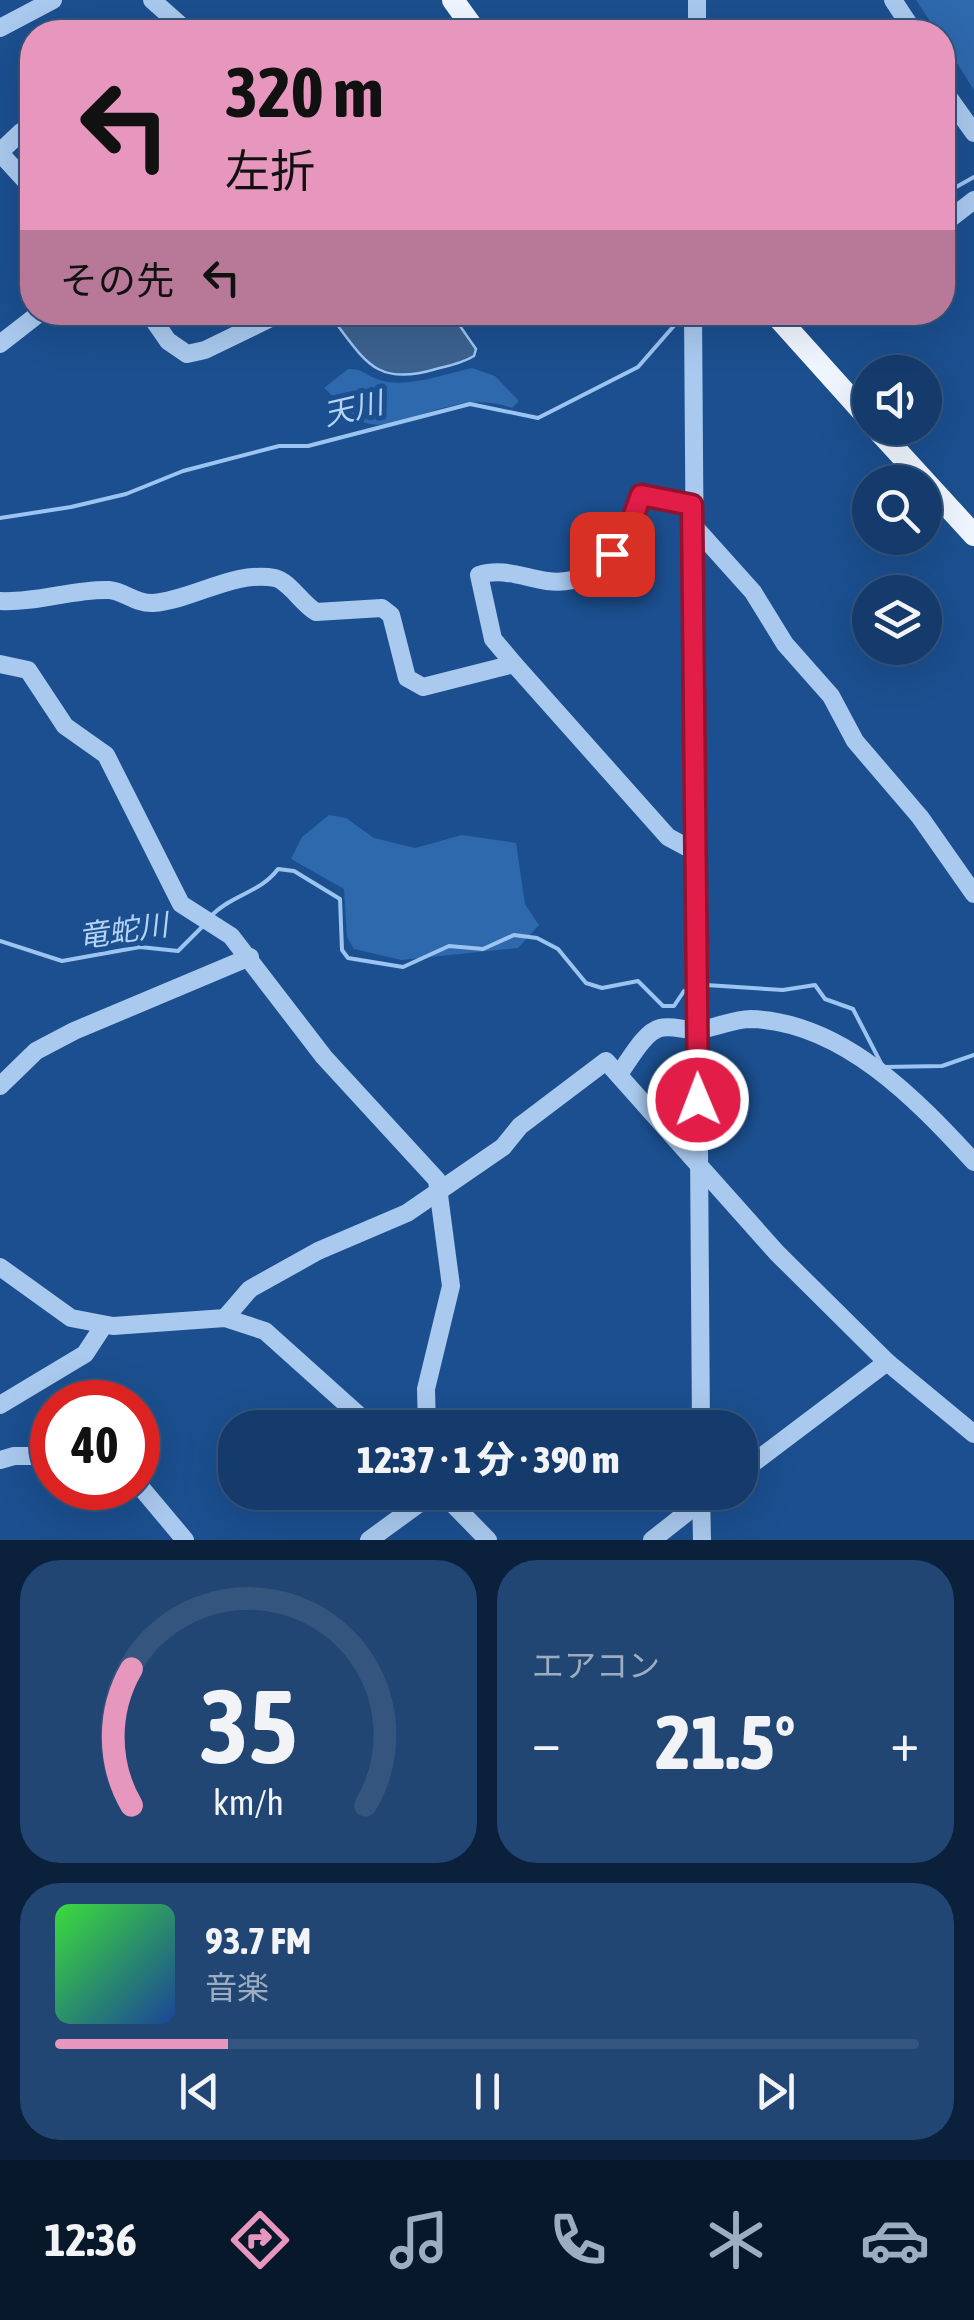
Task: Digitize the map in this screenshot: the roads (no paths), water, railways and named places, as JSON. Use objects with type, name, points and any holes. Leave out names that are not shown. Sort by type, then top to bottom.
[{"type":"main road","points":[[785,325],[852,400]]},
{"type":"main road","points":[[892,445],[974,535]]},
{"type":"street","points":[[0,28],[53,0]]},
{"type":"street","points":[[955,106],[974,132]]},
{"type":"street","points":[[20,132],[0,153],[20,175]]},
{"type":"street","points":[[0,344],[24,325]]},
{"type":"street","points":[[157,325],[168,341],[187,354],[205,350],[256,325]]},
{"type":"street","points":[[693,325],[701,1410]]},
{"type":"street","points":[[694,851],[668,837],[493,640],[479,575],[523,574],[550,582],[588,576],[626,537],[641,495],[692,515],[753,592],[786,644],[831,696],[855,741],[920,817],[974,894]]},
{"type":"street","points":[[0,600],[26,602],[111,590],[139,603],[156,603],[224,584],[280,578],[316,612],[382,608],[391,615],[407,678],[423,687],[514,664]]},
{"type":"street","points":[[0,664],[28,670],[66,726],[106,755],[181,904],[250,957],[324,1056],[440,1187],[451,1286],[426,1389],[427,1410]]},
{"type":"street","points":[[0,1086],[49,1044],[250,957]]},
{"type":"street","points":[[619,1074],[652,1032],[662,1027],[697,1030],[747,1019],[828,1039],[864,1060],[921,1104],[974,1162]]},
{"type":"street","points":[[225,1318],[250,1290],[318,1251],[408,1214],[440,1187],[503,1147],[520,1126],[606,1061],[699,1170],[887,1362],[974,1434]]},
{"type":"street","points":[[0,1267],[70,1318],[104,1324],[225,1318],[265,1330],[353,1410]]},
{"type":"street","points":[[0,1405],[85,1354],[104,1324]]},
{"type":"street","points":[[758,1460],[887,1362]]},
{"type":"street","points":[[0,1460],[30,1456]]},
{"type":"street","points":[[160,1510],[185,1540]]},
{"type":"street","points":[[370,1540],[412,1510]]},
{"type":"street","points":[[457,1510],[488,1540]]},
{"type":"street","points":[[652,1540],[687,1510]]},
{"type":"street","points":[[702,1540],[704,1510]]},
{"type":"waterway","name":"天川","points":[[955,188],[974,177]]},
{"type":"waterway","name":"天川","points":[[0,518],[126,494],[183,471],[279,446],[308,446],[470,404],[538,418],[638,367],[675,325]]},
{"type":"waterway","name":"竜蛇川","points":[[212,915],[278,869],[294,871],[340,899],[342,950],[348,958],[403,967],[449,946],[483,949],[514,935],[537,938],[558,949],[586,983],[602,988],[638,981],[663,1006],[674,1006],[684,991],[692,989]]},
{"type":"waterway","name":"竜蛇川","points":[[0,941],[62,961],[140,947],[178,951],[203,926]]},
{"type":"waterway","name":"竜蛇川","points":[[706,985],[783,990],[815,985],[825,999],[853,1009],[883,1067],[942,1066],[974,1055]]}]
